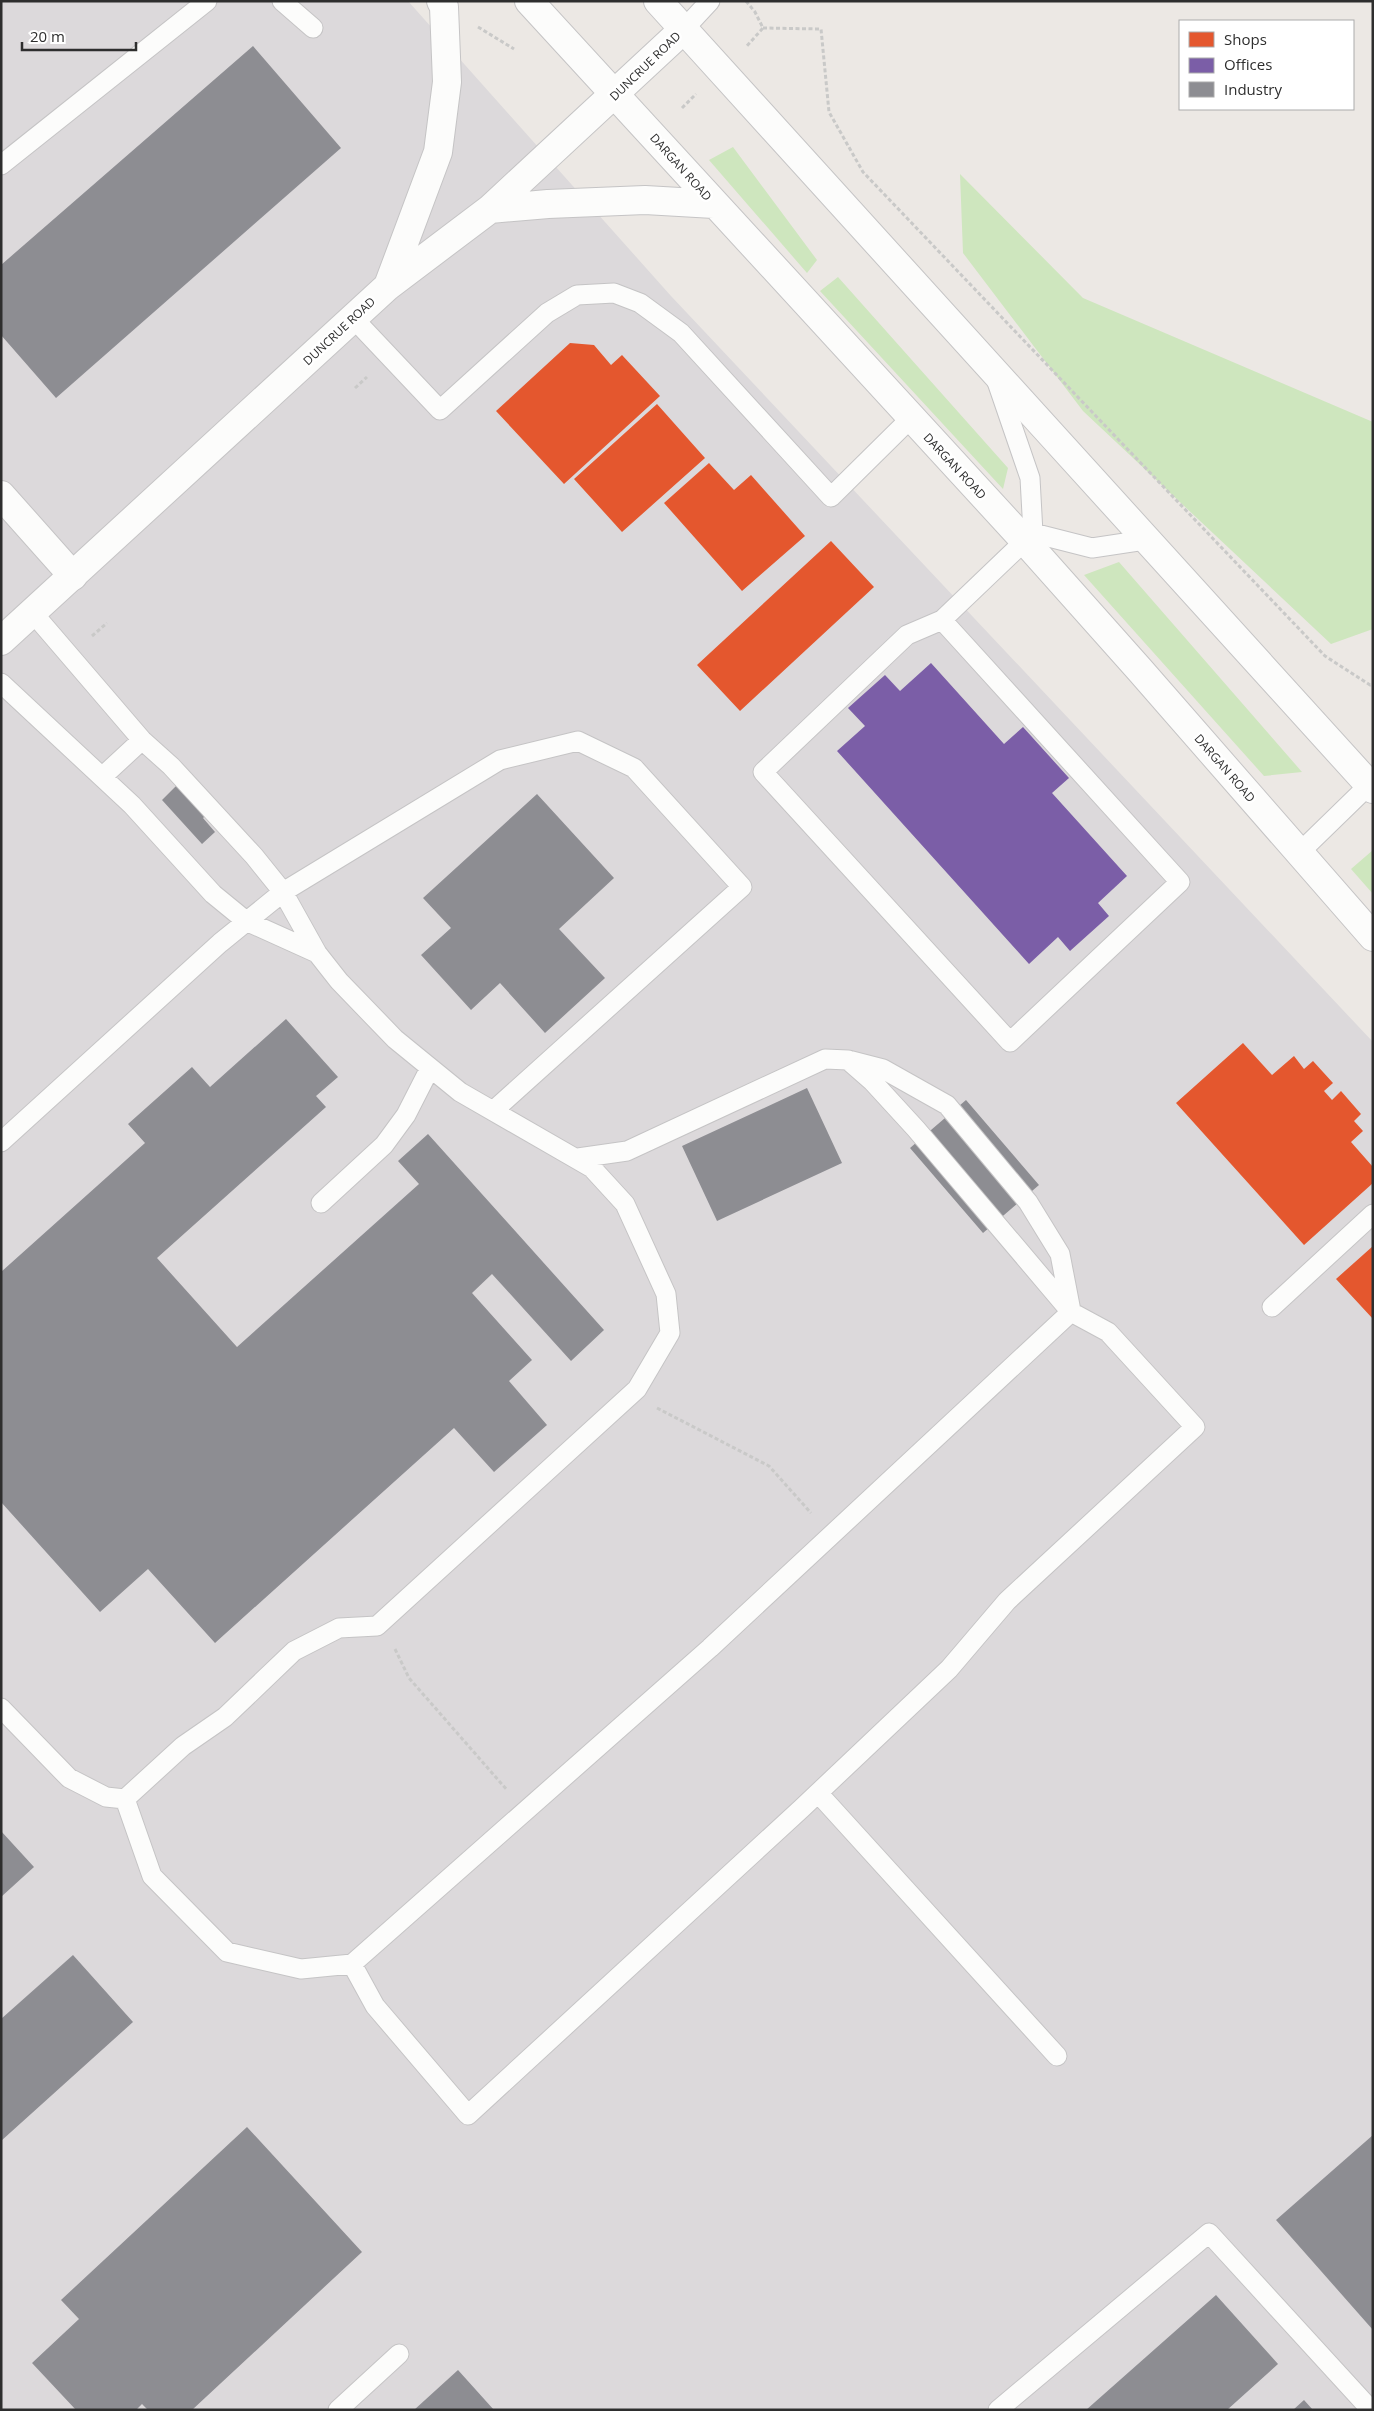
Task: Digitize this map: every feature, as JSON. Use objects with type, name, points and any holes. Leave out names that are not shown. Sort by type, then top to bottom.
[{"type":"street","points":[[388,286],[438,152],[447,82],[444,7],[441,1]]},
{"type":"street","name":"DARGAN ROAD","points":[[529,1],[911,418],[1029,537],[1298,854],[1373,937]]},
{"type":"street","points":[[658,1],[1145,540],[1372,785]]},
{"type":"street","name":"DUNCRUE ROAD","points":[[1,641],[33,614],[388,286],[490,209],[616,94],[684,28]]},
{"type":"street","points":[[490,209],[548,204],[645,200],[714,204]]},
{"type":"street","points":[[1,495],[73,576]]},
{"type":"lane","points":[[1,165],[206,1]]},
{"type":"lane","points":[[282,1],[313,28]]},
{"type":"lane","points":[[684,28],[710,1]]},
{"type":"lane","points":[[354,319],[440,410],[547,313],[576,295],[614,293],[640,303],[680,333],[831,497],[911,418]]},
{"type":"lane","points":[[942,620],[1180,882],[1010,1042],[763,772],[906,635],[942,620],[1029,537],[1030,478],[993,370]]},
{"type":"lane","points":[[1029,537],[1092,548],[1145,540]]},
{"type":"lane","points":[[1,1708],[69,1778],[106,1797],[125,1799],[183,1746],[225,1717],[294,1651],[339,1628],[378,1626],[637,1389],[670,1334],[666,1294],[625,1204],[592,1168],[578,1158],[460,1092],[395,1039],[339,981],[317,953],[283,892],[254,856],[178,773],[142,740],[33,614]]},
{"type":"lane","points":[[1,683],[132,805],[213,894],[246,921],[317,953]]},
{"type":"lane","points":[[102,777],[142,740]]},
{"type":"lane","points":[[1,1142],[246,921],[283,892],[500,760],[578,741],[634,768],[742,887],[494,1111]]},
{"type":"lane","points":[[1298,854],[1372,785]]},
{"type":"lane","points":[[578,1158],[627,1150],[824,1059],[848,1060],[884,1070],[946,1105],[1028,1202],[1060,1254],[1071,1312]]},
{"type":"lane","points":[[352,1964],[375,2006],[468,2115],[818,1794],[949,1669],[1007,1601],[1195,1427],[1108,1332],[1071,1312],[916,1129],[872,1081],[848,1060]]},
{"type":"lane","points":[[321,1203],[384,1145],[406,1116],[430,1068]]},
{"type":"lane","points":[[1272,1307],[1373,1214]]},
{"type":"lane","points":[[125,1799],[152,1876],[227,1952],[301,1969],[352,1964],[710,1648],[1071,1312]]},
{"type":"lane","points":[[818,1794],[1057,2056]]},
{"type":"lane","points":[[998,2410],[1209,2233],[1372,2410]]},
{"type":"lane","points":[[338,2410],[399,2354]]},
{"type":"path","points":[[746,1],[755,12],[763,28]]},
{"type":"path","points":[[746,48],[763,28]]},
{"type":"path","points":[[763,28],[821,29],[828,112],[863,172],[1325,656],[1370,685],[1373,684]]},
{"type":"path","points":[[637,1389],[657,1408],[769,1466],[832,1535]]},
{"type":"path","points":[[378,1626],[394,1646],[409,1678],[526,1811]]},
{"type":"shaded area","points":[[1,1],[408,1],[671,296],[1373,1042],[1373,2410],[1,2410]]},
{"type":"green space","points":[[733,147],[817,260],[807,273],[709,160]]},
{"type":"green space","points":[[960,174],[1083,298],[1373,422],[1373,629],[1331,644],[1083,411],[963,253]]},
{"type":"green space","points":[[838,277],[1008,468],[1003,489],[820,291]]},
{"type":"green space","points":[[1119,562],[1302,772],[1264,776],[1084,575]]},
{"type":"green space","points":[[1373,850],[1373,894],[1351,869]]},
{"type":"building: Shops","points":[[570,343],[594,345],[611,365],[622,355],[660,396],[564,484],[496,411]]},
{"type":"building: Shops","points":[[657,404],[705,458],[622,532],[574,479]]},
{"type":"building: Shops","points":[[709,463],[734,490],[751,475],[805,536],[742,591],[664,503]]},
{"type":"building: Shops","points":[[831,541],[874,587],[740,711],[697,665]]},
{"type":"building: Shops","points":[[1243,1043],[1272,1075],[1294,1056],[1304,1069],[1313,1061],[1333,1083],[1324,1091],[1332,1100],[1341,1091],[1361,1114],[1354,1121],[1363,1131],[1351,1142],[1373,1167],[1373,1183],[1304,1245],[1176,1103]]},
{"type":"building: Shops","points":[[1373,1246],[1373,1319],[1336,1279]]},
{"type":"building: Offices","points":[[931,663],[1004,744],[1023,727],[1069,778],[1052,793],[1127,876],[1098,903],[1109,916],[1070,951],[1058,937],[1029,964],[837,751],[865,726],[848,708],[885,675],[900,691]]},
{"type":"building: Industry","points":[[253,46],[341,148],[56,398],[1,335],[1,265]]},
{"type":"building: Industry","points":[[177,785],[206,815],[203,818],[215,832],[202,844],[162,800]]},
{"type":"building: Industry","points":[[537,794],[614,878],[559,929],[605,978],[545,1033],[500,983],[471,1010],[421,955],[451,928],[423,898]]},
{"type":"building: Industry","points":[[286,1019],[338,1077],[316,1096],[326,1107],[157,1258],[237,1347],[419,1184],[398,1161],[428,1134],[604,1330],[571,1361],[492,1274],[472,1293],[532,1360],[509,1381],[547,1425],[494,1472],[454,1428],[215,1643],[148,1569],[100,1612],[1,1502],[1,1272],[145,1143],[128,1124],[192,1067],[210,1087]]},
{"type":"building: Industry","points":[[807,1088],[842,1163],[717,1221],[682,1146]]},
{"type":"building: Industry","points":[[966,1100],[1039,1185],[983,1233],[910,1148]]},
{"type":"building: Industry","points":[[1,1831],[34,1867],[1,1897]]},
{"type":"building: Industry","points":[[73,1955],[133,2022],[1,2141],[1,2019]]},
{"type":"building: Industry","points":[[247,2127],[362,2252],[192,2410],[148,2410],[142,2404],[136,2410],[76,2410],[32,2363],[79,2319],[61,2300]]},
{"type":"building: Industry","points":[[1373,2135],[1373,2330],[1276,2220]]},
{"type":"building: Industry","points":[[1216,2295],[1278,2364],[1227,2410],[1086,2410]]},
{"type":"building: Industry","points":[[458,2370],[494,2410],[414,2410]]},
{"type":"building: Industry","points":[[1304,2400],[1313,2410],[1293,2410]]}]
